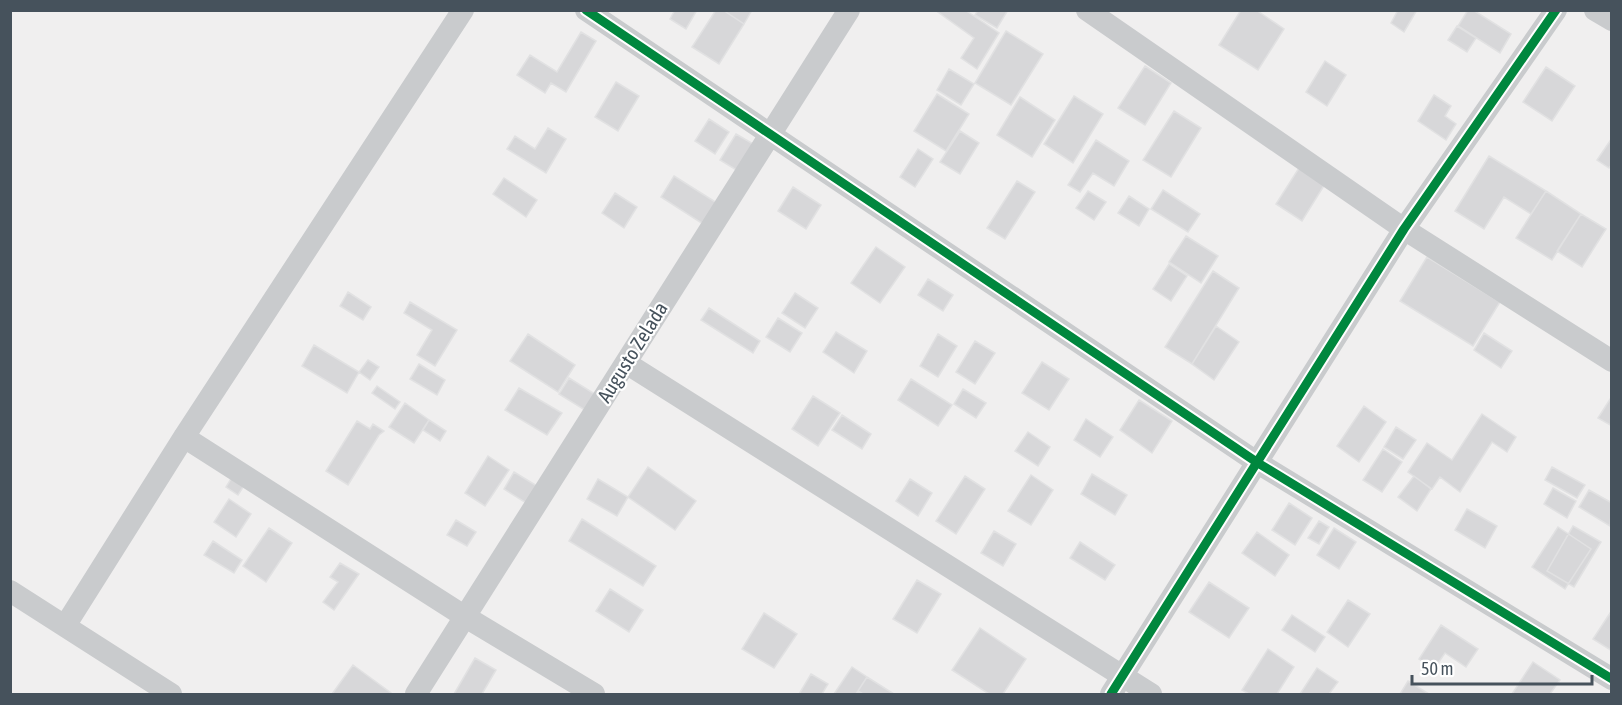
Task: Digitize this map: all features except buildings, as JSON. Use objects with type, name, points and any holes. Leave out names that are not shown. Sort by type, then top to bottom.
[{"type":"street","points":[[64,626],[184,437],[463,10]]},
{"type":"street","points":[[586,10],[1258,463],[1611,679]]},
{"type":"street","name":"Augusto Zelada","points":[[416,694],[849,10]]},
{"type":"street","points":[[1087,10],[1404,229],[1611,361]]},
{"type":"street","points":[[1117,686],[1404,229],[1556,10]]},
{"type":"street","points":[[1595,10],[1611,20]]},
{"type":"street","points":[[626,363],[1117,686],[1150,694]]},
{"type":"street","points":[[184,437],[464,616],[594,694]]},
{"type":"street","points":[[10,591],[171,694]]},
{"type":"cycle path","points":[[586,10],[1258,463],[1612,679]]},
{"type":"cycle path","points":[[1111,694],[1404,229],[1556,10]]}]
